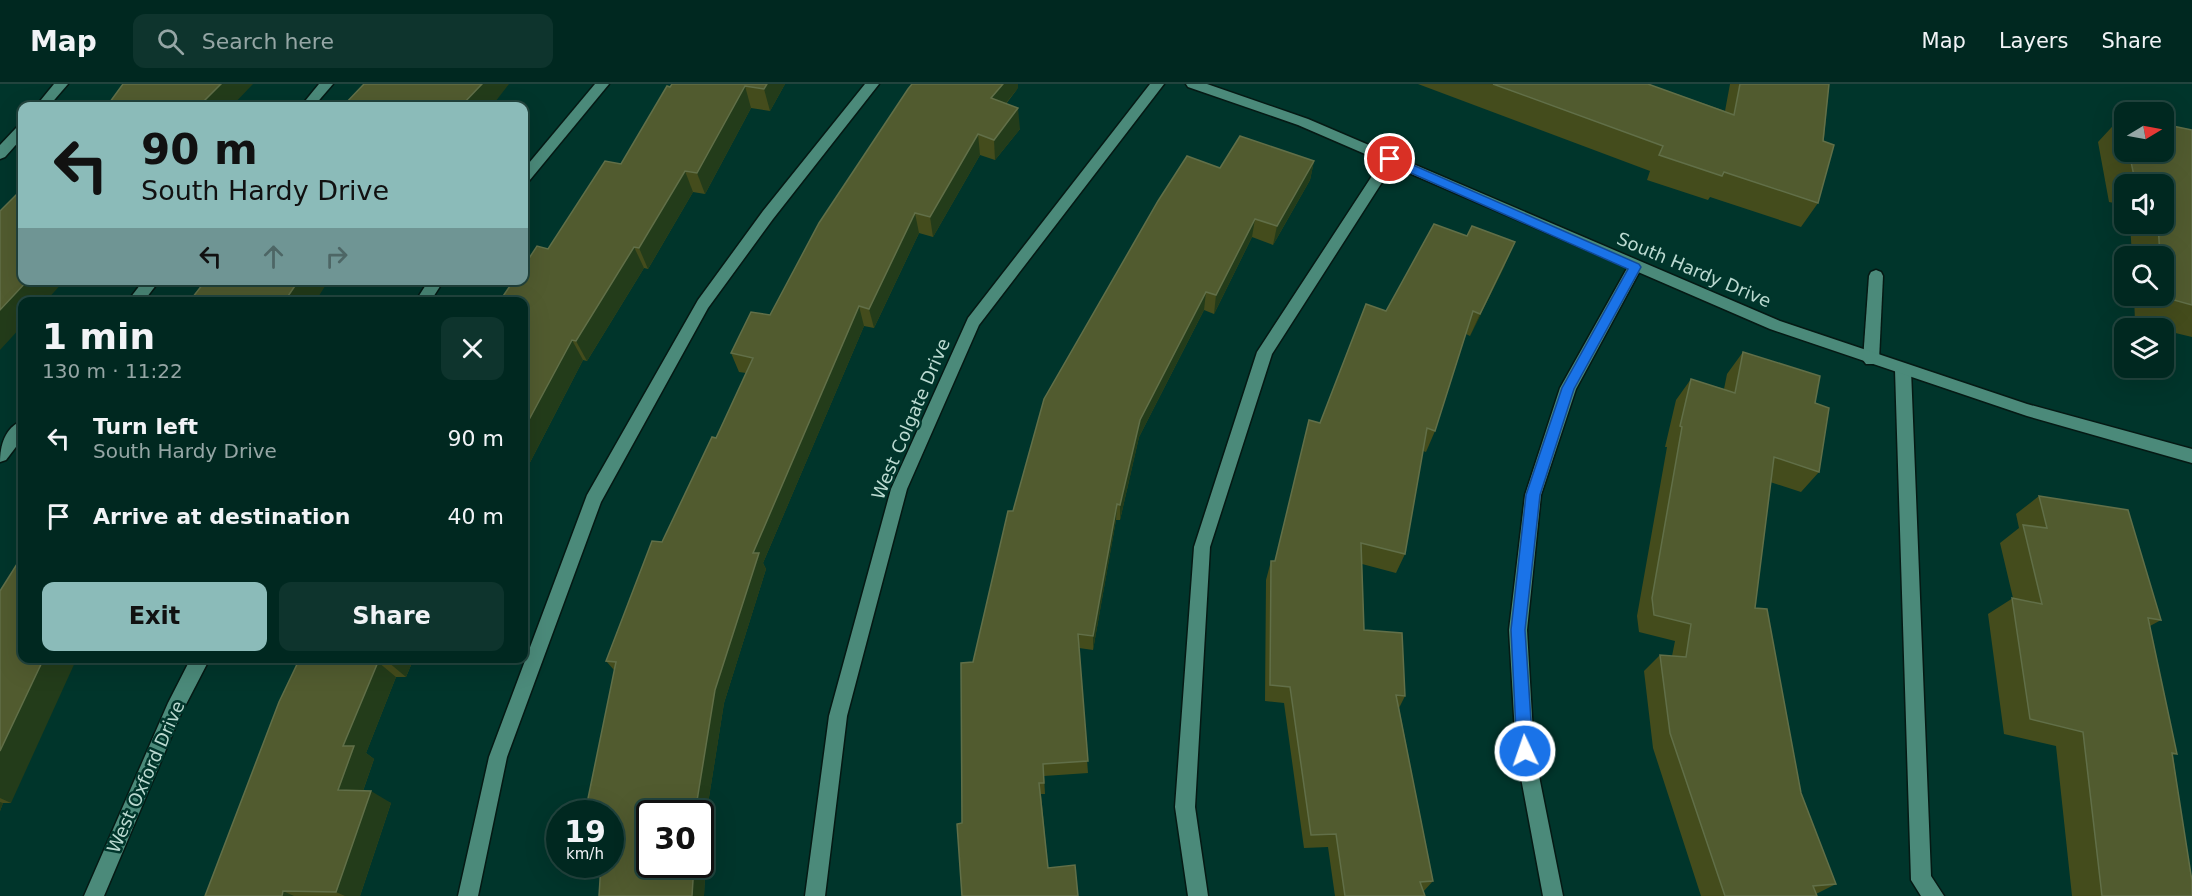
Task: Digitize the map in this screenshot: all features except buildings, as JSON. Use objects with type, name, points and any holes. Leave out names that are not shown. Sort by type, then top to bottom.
[{"type":"street","points":[[45,102],[61,84]]},
{"type":"street","points":[[310,102],[326,84]]},
{"type":"street","points":[[528,173],[602,84]]},
{"type":"street","points":[[468,896],[498,757],[593,500],[703,304],[768,215],[872,84]]},
{"type":"street","name":"West Colgate Drive","points":[[815,896],[838,716],[899,489],[973,322],[1157,84]]},
{"type":"street","name":"South Hardy Drive","points":[[1194,84],[1303,122],[1774,325],[1871,360],[2026,410],[2192,456]]},
{"type":"street","points":[[0,154],[18,134]]},
{"type":"street","points":[[1198,896],[1185,807],[1202,547],[1265,352],[1390,159]]},
{"type":"street","points":[[1553,896],[1525,751],[1518,630],[1533,495],[1568,388],[1635,267]]},
{"type":"street","points":[[1871,360],[1876,276]]},
{"type":"street","points":[[138,297],[149,285]]},
{"type":"street","points":[[1903,370],[1921,880],[1934,896]]},
{"type":"street","points":[[0,455],[18,433]]},
{"type":"street","name":"West Oxford Drive","points":[[93,896],[174,710],[198,663]]},
{"type":"route","points":[[1390,159],[1635,267],[1568,388],[1533,495],[1518,630],[1525,751]]}]
